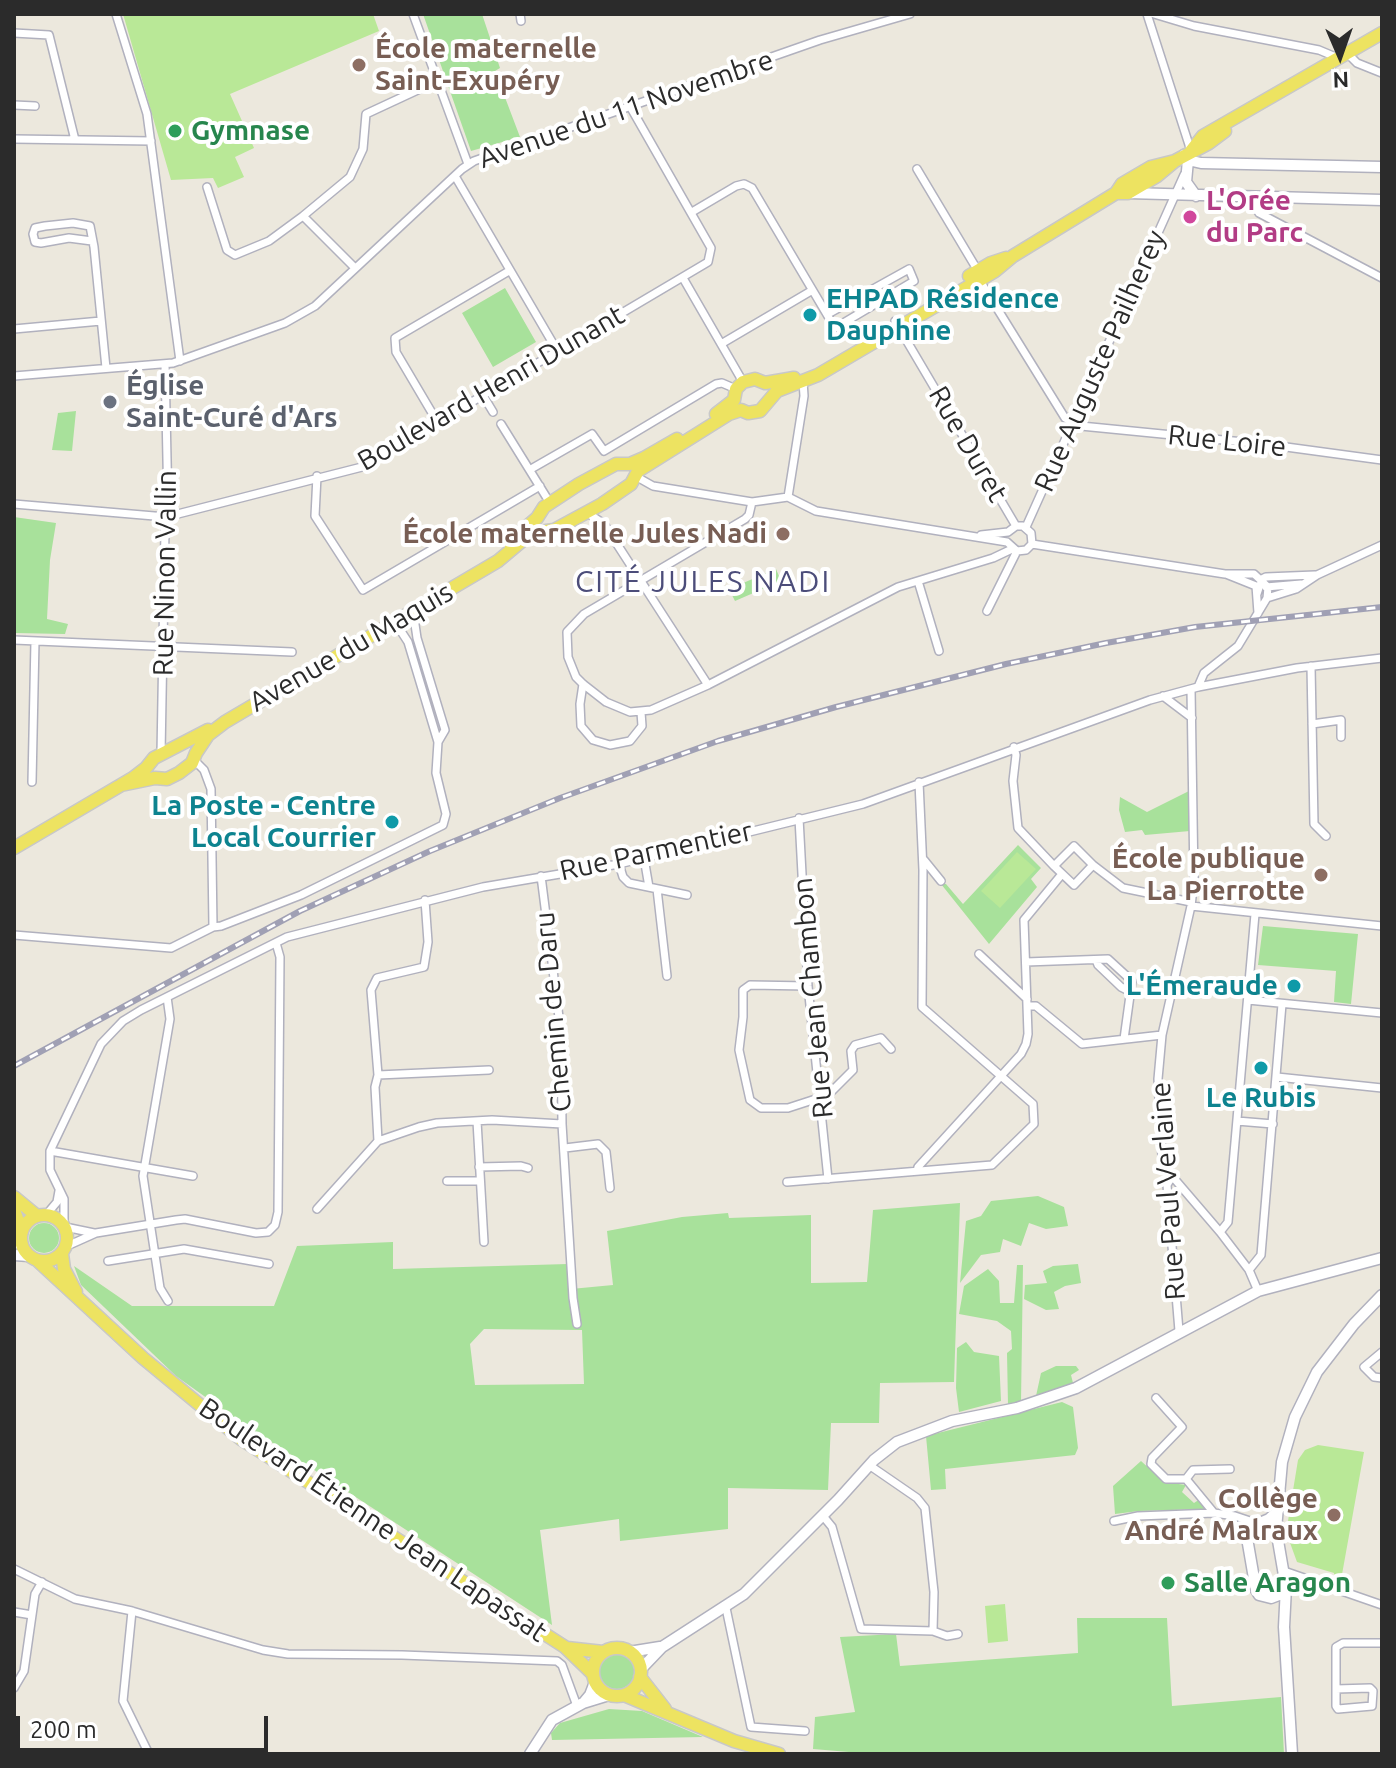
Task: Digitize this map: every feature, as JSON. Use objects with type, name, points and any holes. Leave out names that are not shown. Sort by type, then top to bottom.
[{"type":"main road","name":"Avenue du Maquis","points":[[738,395],[748,413],[760,411],[770,397],[979,275],[991,263],[1013,256],[1157,176],[1263,103],[1382,33]]},
{"type":"main road","points":[[1196,196],[1186,182],[1185,159],[1201,163],[1382,167]]},
{"type":"main road","points":[[1122,193],[1382,200]]},
{"type":"main road","name":"Avenue du Maquis","points":[[14,848],[121,785],[161,754],[225,722],[498,561],[523,540],[546,530],[554,530],[626,489],[637,473],[729,414],[738,395],[755,379],[765,383],[802,378]]},
{"type":"main road","points":[[765,383],[770,397]]},
{"type":"main road","name":"Avenue du Maquis","points":[[478,572],[550,503],[604,469],[616,464],[637,473]]},
{"type":"main road","points":[[537,518],[546,530]]},
{"type":"main road","name":"Avenue du Maquis","points":[[121,785],[155,778],[167,779],[189,767],[208,735],[225,722]]},
{"type":"main road","points":[[180,745],[193,747],[195,756]]},
{"type":"main road","points":[[149,766],[155,778]]},
{"type":"main road","points":[[14,1197],[42,1215]]},
{"type":"main road","points":[[14,1210],[19,1238],[34,1258]]},
{"type":"main road","points":[[14,1255],[51,1261],[64,1250],[68,1236],[65,1226],[53,1216],[42,1215],[30,1219],[19,1238]]},
{"type":"main road","name":"Boulevard Étienne Jean Lapassat","points":[[64,1250],[65,1273],[77,1294]]},
{"type":"main road","name":"Boulevard Étienne Jean Lapassat","points":[[34,1258],[48,1273],[77,1294],[143,1358],[241,1439],[565,1647],[594,1678]]},
{"type":"main road","points":[[530,1754],[552,1720],[590,1695],[597,1658],[603,1652],[617,1648],[639,1652],[662,1647],[726,1608],[767,1573],[882,1452],[917,1432],[952,1421],[1017,1408],[1076,1388],[1258,1291],[1382,1258]]},
{"type":"main road","points":[[1292,1754],[1284,1627],[1284,1571],[1276,1529],[1287,1440],[1305,1394],[1325,1360],[1377,1307],[1382,1295]]},
{"type":"main road","points":[[1278,1511],[1256,1525],[1248,1543],[1259,1595],[1271,1598],[1285,1590]]},
{"type":"main road","points":[[1256,1525],[1276,1529]]},
{"type":"main road","points":[[1271,1598],[1284,1627]]},
{"type":"main road","name":"Boulevard Étienne Jean Lapassat","points":[[565,1647],[603,1652]]},
{"type":"main road","points":[[624,1695],[635,1688],[640,1674],[662,1647]]},
{"type":"main road","points":[[629,1652],[639,1663],[640,1674],[667,1711]]},
{"type":"main road","points":[[594,1678],[609,1695]]},
{"type":"main road","points":[[580,1704],[609,1695],[624,1695],[734,1741],[779,1754]]},
{"type":"street","points":[[116,14],[147,114],[180,361]]},
{"type":"street","points":[[413,14],[468,164]]},
{"type":"street","name":"Avenue du 11 Novembre","points":[[14,376],[180,361],[298,318],[315,306],[468,164],[820,40],[910,14]]},
{"type":"street","points":[[1147,14],[1185,159]]},
{"type":"street","points":[[1154,14],[1194,26],[1343,55],[1382,73]]},
{"type":"street","points":[[14,33],[49,35],[75,140]]},
{"type":"street","points":[[207,187],[227,250],[235,255],[269,241],[350,177],[363,149],[366,114],[437,81]]},
{"type":"street","points":[[14,105],[35,106]]},
{"type":"street","points":[[631,108],[692,212],[736,186],[744,184],[752,188],[835,328],[914,281],[909,269],[828,314]]},
{"type":"street","points":[[14,139],[151,141]]},
{"type":"street","name":"Rue Auguste Pailherey","points":[[1026,527],[1175,195],[1185,159]]},
{"type":"street","points":[[917,169],[1065,418],[1072,422]]},
{"type":"street","points":[[455,176],[558,352]]},
{"type":"street","points":[[1248,197],[1259,213],[1382,278]]},
{"type":"street","name":"Boulevard Henri Dunant","points":[[14,504],[166,517],[233,502],[317,476],[362,467],[708,262],[711,248],[692,212]]},
{"type":"street","points":[[303,216],[355,268]]},
{"type":"street","points":[[92,241],[69,238],[41,243],[35,242],[33,234],[35,228],[73,223],[90,226],[92,241],[106,368]]},
{"type":"street","points":[[438,423],[396,352],[395,338],[509,271]]},
{"type":"street","points":[[683,278],[721,344],[738,395]]},
{"type":"street","points":[[721,344],[811,291]]},
{"type":"street","points":[[14,329],[101,321]]},
{"type":"street","name":"Rue Duret","points":[[897,324],[1016,526]]},
{"type":"street","name":"Rue Ninon Vallin","points":[[161,754],[166,517],[165,364]]},
{"type":"street","points":[[788,497],[804,396],[802,378]]},
{"type":"street","points":[[531,469],[592,434],[604,451],[716,384],[722,383],[738,395]]},
{"type":"street","points":[[484,397],[493,412]]},
{"type":"street","name":"Rue Loire","points":[[1072,422],[1081,426],[1264,444],[1382,460]]},
{"type":"street","points":[[501,424],[550,503]]},
{"type":"street","points":[[637,473],[752,502],[788,497],[816,511],[975,536],[1026,550],[1032,544]]},
{"type":"street","points":[[317,476],[315,516],[363,590],[540,486]]},
{"type":"street","points":[[752,502],[745,519],[584,614],[567,632],[568,657],[576,677],[583,684],[606,702],[630,712],[641,712],[708,685],[898,587],[993,558],[1012,547]]},
{"type":"street","points":[[602,504],[604,524]]},
{"type":"street","points":[[586,512],[604,524],[708,685]]},
{"type":"street","points":[[975,536],[1008,532],[1016,526],[1026,527],[1031,533],[1032,544]]},
{"type":"street","points":[[987,611],[1012,547],[1008,532]]},
{"type":"street","points":[[991,539],[995,547],[993,558]]},
{"type":"street","points":[[1032,544],[1225,574],[1254,574],[1267,598]]},
{"type":"street","points":[[1194,688],[1204,673],[1238,646],[1267,598],[1296,589],[1317,575],[1382,545]]},
{"type":"street","points":[[1261,587],[1317,575]]},
{"type":"street","points":[[918,581],[939,651]]},
{"type":"street","points":[[1261,587],[1304,584]]},
{"type":"street","points":[[1257,615],[1261,587]]},
{"type":"street","points":[[413,611],[417,638],[445,730],[438,742]]},
{"type":"street","points":[[14,935],[171,948],[213,927],[301,895],[443,825],[446,814],[436,773],[438,742],[408,642],[394,622]]},
{"type":"street","points":[[408,642],[417,638]]},
{"type":"street","points":[[14,640],[292,652]]},
{"type":"street","points":[[32,782],[35,641]]},
{"type":"street","name":"Rue Parmentier","points":[[50,1151],[101,1044],[123,1021],[298,933],[425,900],[541,876],[619,864],[863,804],[1014,747],[1194,688],[1311,666],[1382,658]]},
{"type":"street","points":[[1213,684],[1214,666]]},
{"type":"street","points":[[1311,666],[1314,824],[1326,836]]},
{"type":"street","points":[[583,684],[581,726],[593,740],[610,745],[630,741],[642,726],[641,712]]},
{"type":"street","name":"Rue Paul Verlaine","points":[[1179,1331],[1167,1185],[1172,1176],[1162,1156],[1159,1125],[1162,1035],[1191,904],[1194,866],[1194,688]]},
{"type":"street","points":[[1163,696],[1192,718]]},
{"type":"street","points":[[1312,724],[1341,720],[1341,737]]},
{"type":"street","points":[[162,734],[180,745]]},
{"type":"street","points":[[1014,747],[1013,781],[1018,828],[1074,885],[1093,865]]},
{"type":"street","points":[[195,756],[211,789],[213,927]]},
{"type":"street","points":[[787,1182],[992,1165],[1034,1124],[1033,1104],[922,1007],[919,782]]},
{"type":"street","name":"Rue Jean Chambon","points":[[799,818],[808,986],[828,1179]]},
{"type":"street","points":[[1054,866],[1074,846],[1123,888],[1191,904],[1255,914],[1382,926]]},
{"type":"street","points":[[644,858],[653,888],[667,976]]},
{"type":"street","points":[[922,858],[941,881]]},
{"type":"street","points":[[619,864],[623,877],[629,883],[687,895]]},
{"type":"street","points":[[917,1171],[1026,1044],[1024,920],[1062,874]]},
{"type":"street","name":"Chemin de Daru","points":[[541,876],[561,1033],[562,1124],[577,1324]]},
{"type":"street","points":[[378,1141],[373,984],[377,978],[424,967],[428,942],[425,900]]},
{"type":"street","points":[[1220,1232],[1228,1222],[1255,914]]},
{"type":"street","points":[[64,1250],[96,1233],[185,1219],[263,1233],[275,1225],[278,1212],[280,957],[276,943]]},
{"type":"street","points":[[979,954],[1027,1002],[1082,1044],[1162,1035]]},
{"type":"street","points":[[1026,962],[1108,959],[1132,981],[1124,1039]]},
{"type":"street","points":[[808,986],[750,985],[743,990],[739,1050],[750,1100],[761,1108],[788,1108],[821,1098],[853,1070],[851,1051],[855,1045],[881,1038],[891,1049]]},
{"type":"street","points":[[167,997],[170,1019],[143,1167],[160,1288],[168,1301]]},
{"type":"street","points":[[1248,1000],[1382,1013]]},
{"type":"street","points":[[1249,1270],[1261,1255],[1282,1004]]},
{"type":"street","points":[[378,1075],[489,1070]]},
{"type":"street","points":[[1277,1077],[1382,1088]]},
{"type":"street","points":[[477,1121],[484,1242]]},
{"type":"street","points":[[1237,1121],[1273,1124]]},
{"type":"street","points":[[317,1209],[378,1141],[437,1123],[562,1124]]},
{"type":"street","name":"Chemin de Daru","points":[[565,1148],[598,1144],[606,1152],[610,1188]]},
{"type":"street","points":[[96,1233],[65,1226],[64,1199],[50,1170],[50,1151],[193,1176]]},
{"type":"street","points":[[479,1167],[528,1168]]},
{"type":"street","points":[[1172,1176],[1249,1270],[1258,1291]]},
{"type":"street","points":[[447,1181],[479,1181]]},
{"type":"street","points":[[42,1215],[57,1202],[59,1189]]},
{"type":"street","points":[[108,1261],[184,1249],[269,1264]]},
{"type":"street","points":[[1382,1352],[1364,1367],[1374,1377],[1382,1378]]},
{"type":"street","points":[[1156,1398],[1182,1427],[1152,1458],[1151,1464],[1166,1479],[1186,1479]]},
{"type":"street","points":[[869,1465],[917,1498],[925,1508],[934,1592],[933,1631]]},
{"type":"street","points":[[1186,1479],[1193,1470],[1230,1469]]},
{"type":"street","points":[[1186,1479],[1214,1513]]},
{"type":"street","points":[[1114,1521],[1138,1516],[1214,1513],[1256,1525]]},
{"type":"street","points":[[823,1516],[832,1527],[861,1629],[933,1631],[947,1636],[958,1634]]},
{"type":"street","points":[[14,1569],[75,1599],[132,1611],[263,1650],[288,1654],[557,1661],[562,1665],[580,1704]]},
{"type":"street","points":[[1284,1571],[1382,1605]]},
{"type":"street","points":[[14,1688],[24,1671],[35,1594],[42,1582]]},
{"type":"street","points":[[1285,1590],[1312,1582]]},
{"type":"street","points":[[726,1608],[751,1727],[805,1731]]},
{"type":"street","points":[[132,1611],[123,1701],[149,1754]]},
{"type":"street","points":[[14,1612],[32,1615]]},
{"type":"street","points":[[1336,1689],[1370,1688],[1374,1703],[1370,1707],[1338,1709],[1336,1689],[1336,1647],[1343,1643],[1382,1643]]},
{"type":"green space","points":[[123,14],[373,14],[379,31],[230,94],[254,148],[235,157],[244,177],[218,188],[213,178],[171,180]]},
{"type":"green space","points":[[423,14],[482,14],[500,68],[495,71],[520,137],[471,151]]},
{"type":"green space","points":[[505,288],[536,342],[493,367],[462,313]]},
{"type":"green space","points":[[76,411],[72,451],[52,450],[58,413]]},
{"type":"green space","points":[[14,517],[56,523],[50,560],[47,619],[68,624],[65,634],[14,633]]},
{"type":"green space","points":[[776,569],[781,581],[735,601],[729,589]]},
{"type":"green space","points":[[1189,791],[1190,831],[1145,835],[1142,830],[1125,832],[1119,810],[1120,797],[1147,812]]},
{"type":"green space","points":[[1018,845],[1041,868],[1031,879],[1037,887],[989,944],[941,884],[946,884],[963,904]]},
{"type":"green space","points":[[1017,852],[1036,869],[1000,908],[981,891]]},
{"type":"green space","points":[[1263,926],[1358,934],[1351,1004],[1334,1002],[1336,971],[1258,965]]},
{"type":"green space","points":[[1038,1196],[1064,1207],[1068,1226],[1046,1229],[1029,1223],[1021,1246],[1003,1239],[1000,1252],[981,1255],[960,1283],[966,1221],[981,1216],[991,1201]]},
{"type":"green space","points":[[960,1203],[954,1382],[880,1383],[879,1423],[831,1423],[828,1490],[728,1488],[728,1529],[620,1541],[619,1519],[540,1530],[552,1625],[239,1421],[176,1376],[81,1285],[74,1266],[132,1306],[274,1306],[297,1246],[393,1242],[393,1269],[568,1264],[571,1289],[613,1285],[607,1231],[682,1217],[728,1213],[729,1218],[811,1215],[811,1283],[867,1282],[873,1210]],"holes":[[[484,1329],[582,1330],[584,1384],[475,1385],[470,1344]]]},
{"type":"green space","points":[[44,1223],[50,1224],[58,1232],[58,1244],[50,1252],[44,1253],[38,1252],[30,1244],[29,1238],[30,1232],[38,1224]]},
{"type":"green space","points":[[1078,1264],[1081,1283],[1054,1292],[1059,1309],[1046,1310],[1024,1299],[1025,1285],[1047,1283],[1043,1271],[1053,1266]]},
{"type":"green space","points":[[1017,1265],[1023,1265],[1021,1402],[1008,1405],[1007,1353],[1012,1349],[1011,1331],[997,1321],[959,1314],[964,1286],[988,1269],[999,1281],[1000,1303],[1014,1303]]},
{"type":"green space","points":[[966,1342],[974,1352],[999,1356],[1001,1401],[959,1412],[957,1348]]},
{"type":"green space","points":[[1056,1366],[1076,1366],[1079,1370],[1071,1375],[1073,1383],[1036,1396],[1041,1373]]},
{"type":"green space","points":[[1062,1402],[1073,1407],[1078,1448],[1075,1455],[945,1469],[946,1489],[931,1490],[926,1436]]},
{"type":"green space","points":[[1318,1445],[1364,1452],[1341,1580],[1334,1578],[1334,1573],[1297,1562],[1289,1540],[1288,1521],[1298,1460],[1305,1450]]},
{"type":"green space","points":[[1141,1461],[1164,1482],[1186,1485],[1182,1492],[1194,1503],[1200,1499],[1205,1509],[1115,1514],[1113,1486]]},
{"type":"green space","points":[[1005,1604],[1008,1641],[988,1643],[985,1606]]},
{"type":"green space","points":[[1077,1618],[1167,1618],[1172,1706],[1281,1697],[1284,1754],[873,1754],[813,1749],[815,1717],[855,1712],[840,1637],[896,1634],[900,1666],[1078,1653]]},
{"type":"green space","points":[[617,1653],[630,1658],[635,1671],[630,1684],[617,1689],[604,1684],[599,1671],[604,1658]]},
{"type":"green space","points":[[609,1709],[642,1711],[703,1737],[552,1740],[551,1733],[560,1723]]},
{"type":"railway","points":[[14,1066],[300,911],[430,851],[560,798],[718,741],[1006,664],[1106,643],[1195,627],[1382,607]]},
{"type":"place","name":"École maternelle Saint-Exupéry","points":[[359,65]]},
{"type":"place","name":"Gymnase","points":[[175,131]]},
{"type":"place","name":"L'Orée du Parc","points":[[1190,217]]},
{"type":"place","name":"EHPAD Résidence Dauphine","points":[[810,315]]},
{"type":"place","name":"Église Saint-Curé d'Ars","points":[[110,402]]},
{"type":"place","name":"École maternelle Jules Nadi","points":[[783,534]]},
{"type":"place","name":"La Poste - Centre Local Courrier","points":[[392,822]]},
{"type":"place","name":"École publique La Pierrotte","points":[[1321,875]]},
{"type":"place","name":"L'Émeraude","points":[[1294,986]]},
{"type":"place","name":"Le Rubis","points":[[1261,1068]]},
{"type":"place","name":"Collège André Malraux","points":[[1334,1515]]},
{"type":"place","name":"Salle Aragon","points":[[1168,1583]]},
{"type":"district","name":"CITÉ JULES NADI","points":[[703,582]]}]
